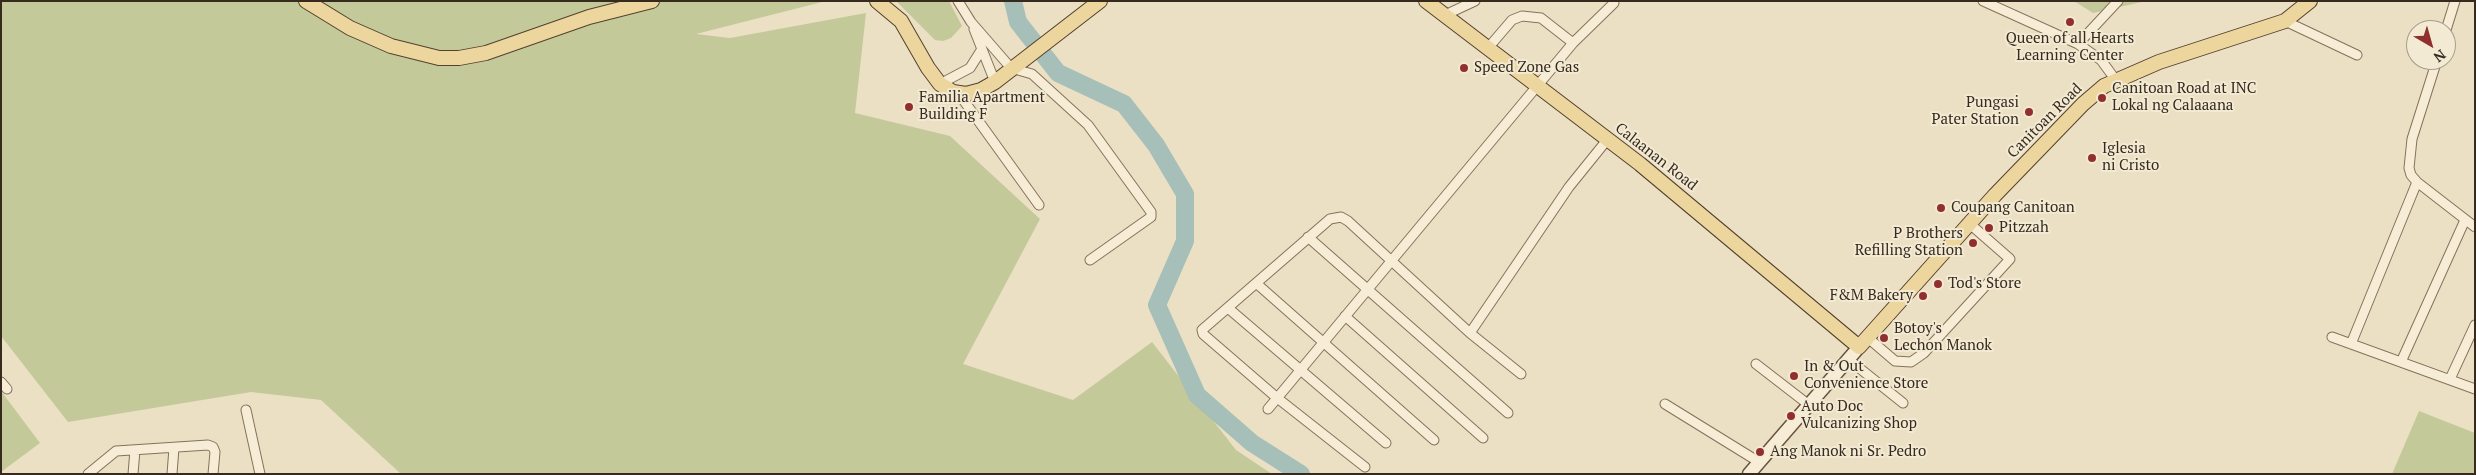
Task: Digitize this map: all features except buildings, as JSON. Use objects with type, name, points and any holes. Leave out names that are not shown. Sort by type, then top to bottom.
[{"type":"main road","points":[[306,1],[350,28],[391,46],[446,58],[486,53],[589,17],[652,1]]},
{"type":"main road","points":[[877,1],[901,22],[928,68],[940,84],[959,94],[981,90],[995,82],[1100,1]]},
{"type":"main road","name":"Calaanan Road","points":[[1426,1],[1647,170],[1863,342]]},
{"type":"main road","name":"Canitoan Road","points":[[1863,342],[1970,224],[2083,104],[2115,80],[2159,62],[2285,21],[2310,1]]},
{"type":"main road","points":[[1749,474],[1863,342]]},
{"type":"street","points":[[958,1],[971,22],[995,82]]},
{"type":"street","points":[[1445,15],[1475,1]]},
{"type":"street","points":[[1983,1],[2078,44],[2101,60],[2115,80]]},
{"type":"street","points":[[2078,44],[2118,1]]},
{"type":"street","points":[[2449,20],[2455,1]]},
{"type":"street","points":[[1268,409],[1298,370],[1573,43],[1614,3]]},
{"type":"street","points":[[1488,48],[1512,20],[1522,16],[1541,18],[1573,43]]},
{"type":"street","points":[[2285,21],[2357,56]]},
{"type":"street","points":[[971,22],[1017,65],[1032,74],[1088,125],[1151,212],[1151,217],[1090,260]]},
{"type":"street","points":[[940,84],[970,68],[982,49]]},
{"type":"street","points":[[2434,70],[2412,139],[2409,158],[2411,175],[2417,182],[2475,227]]},
{"type":"street","points":[[959,94],[1039,205]]},
{"type":"street","points":[[1470,333],[1569,188],[1607,140]]},
{"type":"street","points":[[2351,344],[2417,182]]},
{"type":"street","points":[[1365,467],[1276,397],[1202,332],[1204,327],[1330,219],[1344,218],[1470,333],[1521,374]]},
{"type":"street","points":[[2401,362],[2465,220]]},
{"type":"street","points":[[1863,342],[1895,361],[1911,362],[1924,353],[2010,259],[1970,224]]},
{"type":"street","points":[[1308,237],[1508,413]]},
{"type":"street","points":[[1256,283],[1321,343],[1434,440]]},
{"type":"street","points":[[1228,308],[1298,370],[1386,443]]},
{"type":"street","points":[[1345,316],[1483,438]]},
{"type":"street","points":[[2450,379],[2474,327]]},
{"type":"street","points":[[2332,337],[2475,389]]},
{"type":"street","points":[[1848,359],[1903,402]]},
{"type":"street","points":[[1756,364],[1809,406]]},
{"type":"street","points":[[1665,404],[1759,462]]},
{"type":"street","points":[[246,410],[260,474]]},
{"type":"street","points":[[88,474],[116,451],[208,445],[213,447],[215,452],[213,474]]},
{"type":"street","points":[[172,474],[174,448]]},
{"type":"street","points":[[133,474],[135,450]]},
{"type":"green space","points":[[1,1],[826,1],[696,34],[730,38],[866,13],[855,113],[950,136],[1040,219],[963,364],[1073,400],[1152,342],[1236,450],[1272,474],[401,474],[321,400],[251,392],[68,422],[1,336]]},
{"type":"green space","points":[[896,1],[949,1],[962,26],[951,38],[943,41],[935,40]]},
{"type":"green space","points":[[2074,1],[2146,1],[2093,13]]},
{"type":"green space","points":[[1,391],[40,443],[1,472]]},
{"type":"green space","points":[[2419,411],[2475,433],[2475,474],[2392,474]]},
{"type":"waterway","points":[[1013,1],[1018,22],[1058,73],[1124,104],[1156,145],[1185,194],[1185,241],[1157,305],[1197,395],[1252,443],[1301,474]]},
{"type":"place","name":"Queen of all Hearts Learning Center","points":[[2070,22]]},
{"type":"place","name":"Speed Zone Gas","points":[[1464,68]]},
{"type":"place","name":"Canitoan Road at INC Lokal ng Calaaana","points":[[2102,98]]},
{"type":"place","name":"Familia Apartment Building F","points":[[909,107]]},
{"type":"place","name":"Pungasi Pater Station","points":[[2029,112]]},
{"type":"place","name":"Iglesia ni Cristo","points":[[2092,158]]},
{"type":"place","name":"Coupang Canitoan","points":[[1941,208]]},
{"type":"place","name":"Pitzzah","points":[[1989,228]]},
{"type":"place","name":"P Brothers Refilling Station","points":[[1973,243]]},
{"type":"place","name":"Tod's Store","points":[[1938,284]]},
{"type":"place","name":"F&M Bakery","points":[[1923,296]]},
{"type":"place","name":"Botoy's Lechon Manok","points":[[1884,338]]},
{"type":"place","name":"In & Out Convenience Store","points":[[1794,376]]},
{"type":"place","name":"Auto Doc Vulcanizing Shop","points":[[1791,416]]},
{"type":"place","name":"Ang Manok ni Sr. Pedro","points":[[1760,452]]}]
